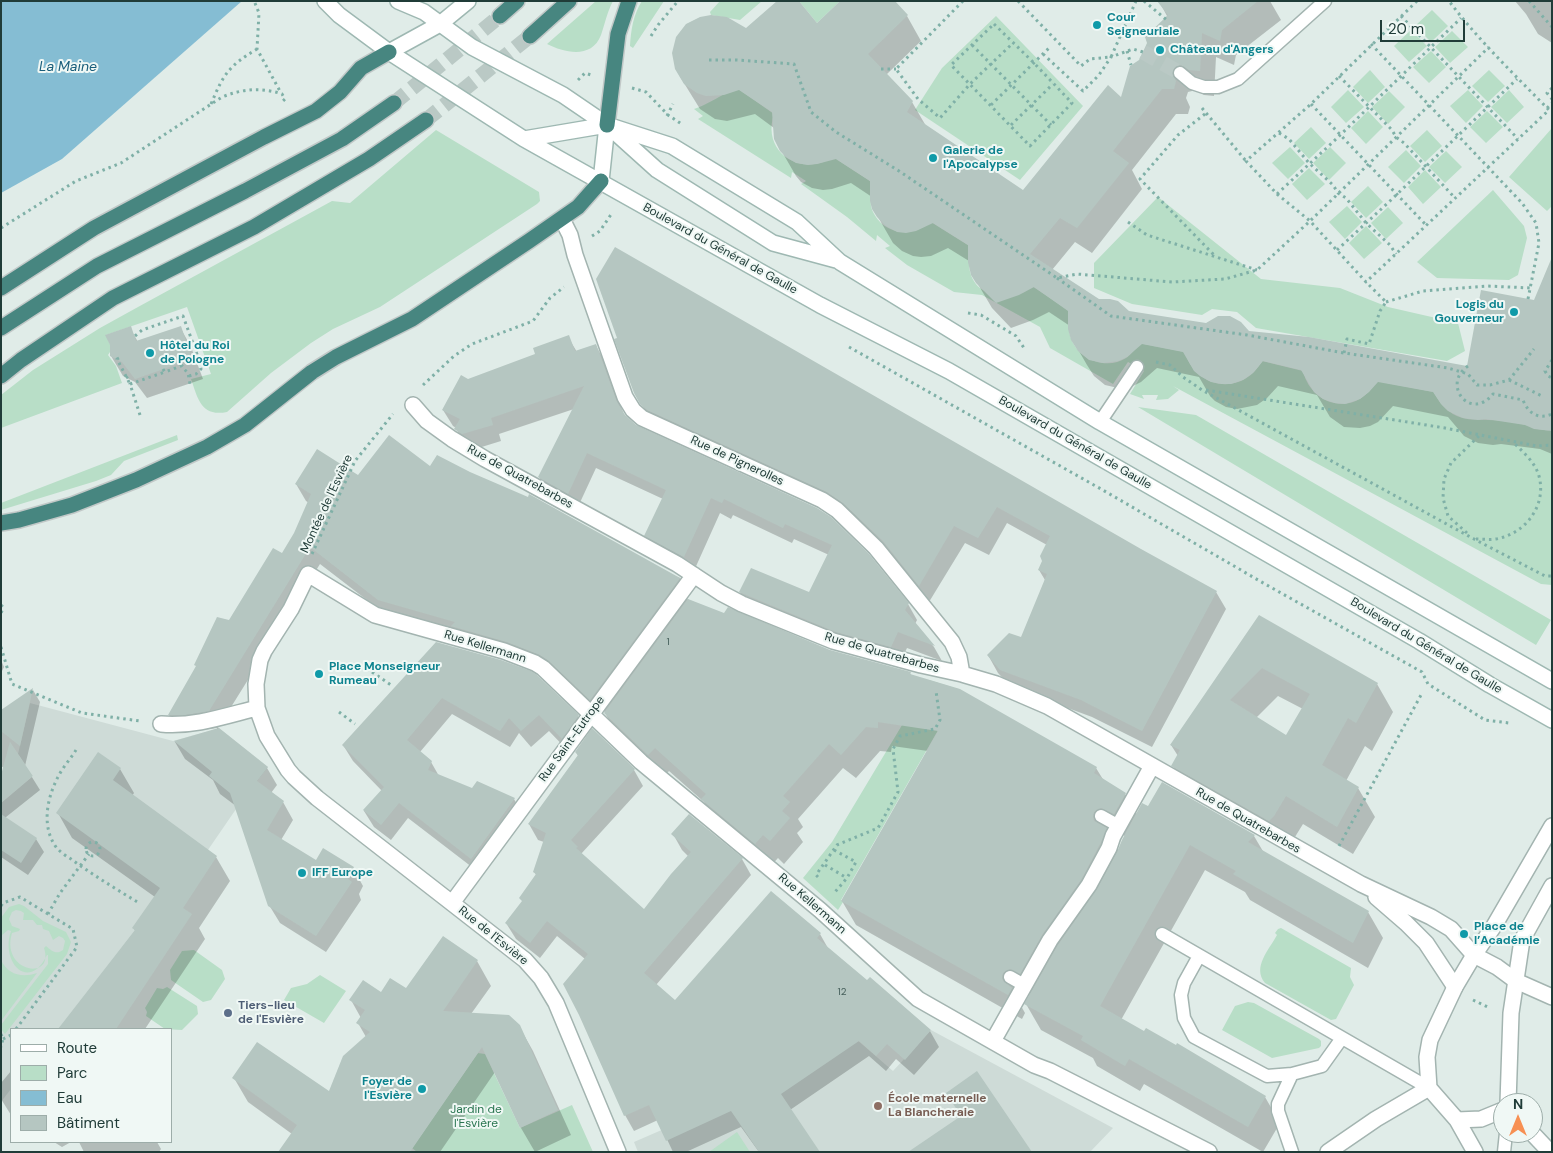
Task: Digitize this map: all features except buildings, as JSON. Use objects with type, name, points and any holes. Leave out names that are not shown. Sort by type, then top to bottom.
[{"type":"highway","points":[[500,16],[518,1]]},
{"type":"highway","points":[[530,36],[569,1]]},
{"type":"highway","points":[[608,124],[618,34],[629,1]]},
{"type":"highway","points":[[1,288],[94,228],[316,111],[340,92],[361,68],[389,52]]},
{"type":"highway","points":[[1,328],[97,266],[245,191],[342,139],[394,103]]},
{"type":"highway","points":[[1,376],[21,360],[113,298],[254,227],[369,159],[426,120]]},
{"type":"highway","points":[[1,523],[19,520],[72,505],[136,480],[207,447],[245,425],[312,372],[336,357],[412,319],[562,219],[578,207],[601,181]]},
{"type":"street","name":"Boulevard du Général de Gaulle","points":[[325,1],[339,15],[389,52],[524,139],[820,305],[949,370],[1419,641],[1543,715]]},
{"type":"street","points":[[389,52],[440,24],[468,1]]},
{"type":"street","points":[[402,3],[424,12],[472,47],[564,95],[608,124],[657,170],[773,243],[840,262]]},
{"type":"street","points":[[601,181],[608,124]]},
{"type":"street","points":[[524,139],[608,124],[672,146],[798,222],[840,262],[1100,422],[1552,681]]},
{"type":"street","name":"Rue de Pignerolles","points":[[562,219],[570,235],[581,273],[626,397],[633,410],[642,418],[822,500],[837,510],[876,548],[952,642],[959,657],[962,674]]},
{"type":"street","name":"Rue de Quatrebarbes","points":[[413,405],[428,421],[452,439],[485,459],[677,564],[721,593],[742,604],[833,641],[996,684],[1047,706],[1328,866],[1431,917],[1451,929],[1474,955]]},
{"type":"street","points":[[161,724],[178,726],[257,708],[256,684],[260,660],[297,598],[308,574]]},
{"type":"street","name":"Rue Kellermann","points":[[308,574],[375,615],[504,651],[535,663],[548,672],[641,762],[820,910],[918,999],[1034,1065],[1050,1071],[1209,1152]]},
{"type":"street","name":"Rue Saint-Eutrope","points":[[452,903],[694,575]]},
{"type":"street","name":"Rue de l'Esvière","points":[[257,708],[267,736],[294,777],[317,798],[524,960],[541,978],[556,1003],[618,1152]]},
{"type":"street","points":[[993,1041],[1050,940],[1089,885],[1152,766]]},
{"type":"street","points":[[1475,1152],[1457,1120],[1429,1088],[1427,1056],[1430,1040],[1455,987],[1494,926],[1552,826]]},
{"type":"street","name":"Rue de Quatrebarbes","points":[[1361,884],[1426,943],[1455,987]]},
{"type":"street","points":[[1508,1093],[1511,1013],[1522,940],[1552,886]]},
{"type":"street","points":[[1474,955],[1497,967],[1516,981],[1552,997]]},
{"type":"street","points":[[1328,1152],[1376,1119],[1429,1088]]},
{"type":"street","points":[[1457,1120],[1480,1119],[1493,1114]]},
{"type":"lane","points":[[1180,73],[1192,83],[1204,87],[1218,87],[1238,80],[1325,1]]},
{"type":"lane","points":[[1100,422],[1137,367]]},
{"type":"lane","points":[[1101,816],[1119,826]]},
{"type":"lane","points":[[1162,934],[1429,1088]]},
{"type":"lane","points":[[1199,956],[1184,984],[1181,995],[1184,1018],[1194,1037],[1267,1076],[1292,1074],[1322,1066],[1342,1038]]},
{"type":"lane","points":[[1010,977],[1024,985]]},
{"type":"lane","points":[[1292,1074],[1278,1104],[1281,1120],[1292,1152]]},
{"type":"lane","points":[[1550,1152],[1552,1148]]},
{"type":"path","points":[[651,36],[678,1]]},
{"type":"path","points":[[881,69],[896,69],[963,1]]},
{"type":"path","points":[[1018,1],[1081,66],[1090,59],[1111,57],[1133,49],[1143,52]]},
{"type":"path","points":[[1043,54],[1083,91],[1099,75],[1111,57],[1136,1]]},
{"type":"path","points":[[1144,1],[1168,21]]},
{"type":"path","points":[[1246,161],[1311,104],[1417,1]]},
{"type":"path","points":[[1449,1],[1461,18],[1547,108]]},
{"type":"path","points":[[1529,1],[1552,27]]},
{"type":"path","points":[[255,3],[259,13],[258,49],[285,99]]},
{"type":"path","points":[[1402,16],[1518,139]]},
{"type":"path","points":[[1277,194],[1461,18]]},
{"type":"path","points":[[994,24],[1072,103],[1030,146],[952,65],[972,45],[994,24]]},
{"type":"path","points":[[896,69],[918,99],[940,118],[970,84],[1013,43]]},
{"type":"path","points":[[1371,44],[1522,203],[1536,223],[1539,244],[1528,299]]},
{"type":"path","points":[[972,45],[1051,125]]},
{"type":"path","points":[[991,105],[1050,47]]},
{"type":"path","points":[[1056,278],[1077,274],[1172,282],[1225,279],[1258,270],[1489,47]]},
{"type":"path","points":[[211,104],[222,78],[234,64],[258,49]]},
{"type":"path","points":[[1127,52],[1132,65]]},
{"type":"path","points":[[709,60],[794,64],[811,112],[836,132],[899,171],[1111,316],[1257,337],[1448,368],[1468,374],[1477,385],[1490,385],[1510,380],[1534,349]]},
{"type":"path","points":[[1339,76],[1348,83],[1368,107],[1392,130],[1396,137],[1404,142],[1455,198]]},
{"type":"path","points":[[1336,250],[1517,78]]},
{"type":"path","points":[[1192,83],[1205,114],[1246,161],[1277,194],[1310,221],[1386,302]]},
{"type":"path","points":[[1011,126],[1053,84]]},
{"type":"path","points":[[1552,88],[1547,93],[1552,98]]},
{"type":"path","points":[[1,228],[76,181],[121,163],[211,104],[235,92],[248,89],[267,90],[282,94]]},
{"type":"path","points":[[1366,282],[1549,110],[1547,108],[1552,103]]},
{"type":"path","points":[[668,115],[673,104]]},
{"type":"path","points":[[1311,104],[1426,226]]},
{"type":"path","points":[[1205,114],[1178,135],[1140,178],[1215,256]]},
{"type":"path","points":[[1279,133],[1289,139],[1309,163],[1333,185],[1338,193],[1346,198],[1366,223],[1390,245],[1396,254]]},
{"type":"path","points":[[601,181],[612,212],[620,216]]},
{"type":"path","points":[[1128,222],[1147,235],[1258,270]]},
{"type":"path","points":[[421,386],[454,356],[472,344],[533,321],[550,298],[581,273]]},
{"type":"path","points":[[1344,352],[1348,339],[1369,344],[1380,311],[1386,302],[1423,291],[1488,286],[1530,288]]},
{"type":"path","points":[[135,336],[142,330],[183,316],[201,369],[196,374],[189,376]]},
{"type":"path","points":[[841,343],[1422,672],[1428,684],[1485,720],[1511,723],[1543,715]]},
{"type":"path","points":[[130,384],[181,366],[190,359],[198,357]]},
{"type":"path","points":[[119,358],[117,359],[130,384],[140,415]]},
{"type":"path","points":[[1137,367],[1142,359],[1170,365],[1202,390],[1474,539],[1545,576],[1552,576]]},
{"type":"path","points":[[1552,360],[1546,370],[1548,376],[1552,378]]},
{"type":"path","points":[[181,366],[188,373],[190,384]]},
{"type":"path","points":[[1468,366],[1460,372],[1456,388],[1459,395],[1465,401],[1472,404],[1480,404],[1488,400],[1493,394],[1523,400],[1526,408],[1538,416],[1552,414]]},
{"type":"path","points":[[126,378],[131,374]]},
{"type":"path","points":[[1510,380],[1544,397]]},
{"type":"path","points":[[1524,387],[1527,383]]},
{"type":"path","points":[[1202,390],[1445,428],[1537,446],[1552,445]]},
{"type":"path","name":"Montée de l'Esvière","points":[[308,574],[310,558],[354,461],[398,408]]},
{"type":"path","points":[[1480,436],[1451,463],[1444,479],[1443,489],[1448,516],[1474,539],[1494,539],[1510,535],[1526,524],[1537,508],[1540,491],[1539,476],[1528,457],[1513,442]]},
{"type":"path","points":[[1,605],[3,607],[1,614]]},
{"type":"path","points":[[1,647],[12,684],[82,713],[161,724]]},
{"type":"path","points":[[372,672],[391,685]]},
{"type":"path","points":[[823,881],[816,875],[837,845],[878,828],[898,792],[893,749],[900,736],[935,729],[940,720],[935,682]]},
{"type":"path","points":[[1328,866],[1421,695]]},
{"type":"path","points":[[339,712],[355,724]]},
{"type":"path","points":[[76,750],[58,776],[49,799],[47,823],[50,836],[57,849],[138,903]]},
{"type":"path","points":[[90,842],[96,843],[99,846],[99,853],[96,856],[89,854],[85,848],[86,845],[90,842]]},
{"type":"path","points":[[832,896],[847,878],[856,862],[834,850]]},
{"type":"path","points":[[48,914],[89,854]]},
{"type":"path","points":[[825,864],[847,878]]},
{"type":"path","points":[[829,886],[835,892]]},
{"type":"path","points":[[1,906],[3,903],[20,897],[73,928],[77,947],[17,1028]]},
{"type":"path","points":[[1471,1000],[1496,1011]]},
{"type":"path","points":[[1,1034],[4,1040]]},
{"type":"path","points":[[1,1047],[4,1040],[10,1036]]},
{"type":"shaded area","points":[[30,703],[173,741],[219,728],[268,767],[256,780],[86,1028],[10,1028],[10,1090],[1,1102],[1,803],[33,776],[18,754]]},
{"type":"shaded area","points":[[825,1012],[893,1071],[931,1030],[1113,1128],[1090,1152],[638,1152],[634,1142],[710,1109]]},
{"type":"green space","points":[[596,1],[613,1],[597,43],[585,51],[577,52],[562,50],[547,44]]},
{"type":"green space","points":[[642,1],[664,1],[633,48],[630,46],[632,28],[636,12]]},
{"type":"green space","points":[[720,1],[762,1],[740,20],[711,15],[710,12]]},
{"type":"green space","points":[[799,1],[840,1],[817,23]]},
{"type":"green space","points":[[1432,10],[1448,26],[1431,42],[1415,26]]},
{"type":"green space","points":[[996,16],[1083,106],[1020,180],[915,110],[942,68]]},
{"type":"green space","points":[[1411,30],[1427,46],[1409,62],[1394,46]]},
{"type":"green space","points":[[1452,31],[1468,47],[1450,63],[1435,47]]},
{"type":"green space","points":[[1431,51],[1446,67],[1429,83],[1413,67]]},
{"type":"green space","points":[[1370,70],[1385,87],[1368,103],[1353,87]]},
{"type":"green space","points":[[1489,70],[1505,86],[1488,102],[1472,86]]},
{"type":"green space","points":[[737,88],[774,114],[771,128],[773,140],[787,158],[797,163],[808,164],[821,163],[833,157],[873,183],[872,208],[878,220],[887,227],[899,232],[906,232],[919,229],[931,222],[971,247],[970,271],[974,282],[983,290],[991,293],[1013,295],[1024,292],[1032,286],[1071,312],[1069,330],[1073,343],[1078,351],[1093,360],[1101,363],[1118,362],[1130,355],[1139,343],[1185,352],[1191,365],[1199,374],[1209,381],[1220,384],[1232,384],[1244,380],[1254,372],[1262,361],[1303,371],[1308,384],[1316,393],[1325,400],[1336,403],[1358,400],[1368,392],[1376,381],[1434,392],[1446,409],[1461,418],[1505,421],[1552,430],[1552,585],[1541,584],[1173,386],[1179,390],[1168,399],[1156,400],[1158,395],[1142,395],[1144,399],[1130,394],[1144,371],[1128,362],[1113,384],[1050,348],[1040,327],[982,295],[954,292],[907,265],[885,248],[890,246],[877,235],[876,241],[847,217],[801,184],[806,181],[792,172],[791,178],[698,119],[703,116],[694,109]]},
{"type":"green space","points":[[1348,90],[1364,107],[1346,123],[1331,107]]},
{"type":"green space","points":[[1468,90],[1483,106],[1466,123],[1450,106]]},
{"type":"green space","points":[[1509,90],[1524,107],[1507,123],[1491,107]]},
{"type":"green space","points":[[1389,91],[1405,107],[1388,124],[1372,107]]},
{"type":"green space","points":[[1368,111],[1383,127],[1366,144],[1351,128]]},
{"type":"green space","points":[[1487,111],[1503,127],[1486,143],[1470,127]]},
{"type":"green space","points":[[1311,127],[1326,143],[1309,159],[1294,143]]},
{"type":"green space","points":[[1552,128],[1552,206],[1547,211],[1509,177]]},
{"type":"green space","points":[[436,130],[539,192],[540,201],[380,307],[333,329],[311,343],[271,373],[227,412],[211,412],[206,409],[196,393],[191,379],[211,374],[187,307],[106,335],[112,349],[108,355],[116,366],[122,383],[1,428],[1,395],[33,370],[100,328],[332,201],[350,203]]},
{"type":"green space","points":[[1427,130],[1442,146],[1425,162],[1410,146]]},
{"type":"green space","points":[[1290,147],[1305,163],[1288,179],[1272,163]]},
{"type":"green space","points":[[1330,147],[1346,163],[1329,180],[1313,163]]},
{"type":"green space","points":[[1406,150],[1421,166],[1404,183],[1388,167]]},
{"type":"green space","points":[[1446,151],[1462,167],[1445,183],[1429,167]]},
{"type":"green space","points":[[1309,168],[1325,184],[1307,200],[1292,184]]},
{"type":"green space","points":[[1425,170],[1441,187],[1423,204],[1408,187]]},
{"type":"green space","points":[[1368,186],[1383,202],[1366,218],[1351,202]]},
{"type":"green space","points":[[1493,190],[1524,226],[1527,238],[1518,275],[1509,280],[1437,278],[1417,262]]},
{"type":"green space","points":[[1158,197],[1261,279],[1340,288],[1388,307],[1458,323],[1465,351],[1447,361],[1256,328],[1237,312],[1212,309],[1202,315],[1132,304],[1094,288],[1094,263]]},
{"type":"green space","points":[[1347,206],[1362,222],[1345,239],[1329,222]]},
{"type":"green space","points":[[1388,207],[1403,223],[1386,239],[1371,223]]},
{"type":"green space","points":[[1366,226],[1382,243],[1364,259],[1349,243]]},
{"type":"green space","points":[[1138,407],[1196,415],[1551,620],[1536,645]]},
{"type":"green space","points":[[177,435],[178,440],[124,461],[111,475],[1,510],[1,503]]},
{"type":"green space","points":[[929,680],[961,690],[841,900],[843,902],[838,910],[803,878],[832,842]]},
{"type":"green space","points":[[19,904],[24,906],[43,921],[66,932],[71,942],[67,954],[5,1034],[1,1029],[1,1025],[48,964],[48,955],[45,958],[44,948],[46,946],[54,952],[61,951],[65,941],[59,936],[53,940],[49,931],[43,929],[42,925],[37,925],[33,920],[23,920],[24,913],[21,911],[16,910],[12,912],[9,919],[12,926],[20,929],[12,933],[10,946],[13,957],[20,964],[28,968],[39,967],[32,972],[18,969],[9,953],[11,931],[8,930],[1,936],[1,918],[9,907]]},
{"type":"green space","points":[[1281,928],[1351,968],[1350,977],[1354,985],[1336,1019],[1331,1020],[1265,983],[1261,977],[1260,971],[1263,959],[1277,935],[1275,933]]},
{"type":"green space","points":[[194,950],[222,970],[225,979],[211,1000],[203,1002],[171,980],[170,970],[182,951]]},
{"type":"green space","points":[[1,960],[7,969],[16,974],[37,973],[1,1021]]},
{"type":"green space","points":[[320,975],[346,991],[324,1023],[284,1000],[291,988],[307,984]]},
{"type":"green space","points":[[167,987],[197,1006],[198,1014],[182,1030],[164,1028],[146,1016],[145,1008],[157,988],[163,989]]},
{"type":"green space","points":[[1248,1002],[1254,1003],[1319,1039],[1321,1046],[1272,1058],[1222,1030],[1235,1006]]},
{"type":"green space","name":"Jardin de l'Esvière","points":[[478,1053],[485,1054],[520,1128],[572,1105],[593,1152],[417,1152],[412,1148]]},
{"type":"green space","points":[[737,1132],[750,1152],[709,1152]]},
{"type":"water","name":"La Maine","points":[[1,1],[242,1],[62,159],[1,193]]},
{"type":"tunnel","points":[[394,103],[500,16]]},
{"type":"tunnel","points":[[426,120],[530,36]]},
{"type":"tunnel","points":[[1143,52],[1180,73]]},
{"type":"place","name":"Cour Seigneuriale","points":[[1097,25]]},
{"type":"place","name":"Château d'Angers","points":[[1160,50]]},
{"type":"place","name":"Galerie de l'Apocalypse","points":[[933,158]]},
{"type":"place","name":"Logis du Gouverneur","points":[[1514,312]]},
{"type":"place","name":"Hôtel du Roi de Pologne","points":[[150,353]]},
{"type":"place","name":"Place Monseigneur Rumeau","points":[[319,674]]},
{"type":"place","name":"IFF Europe","points":[[302,873]]},
{"type":"place","name":"Place de l’Académie","points":[[1464,934]]},
{"type":"place","name":"Tiers-lieu de l'Esvière","points":[[228,1013]]},
{"type":"place","name":"Foyer de l'Esvière","points":[[422,1089]]},
{"type":"place","name":"École maternelle La Blancheraie","points":[[878,1106]]}]
